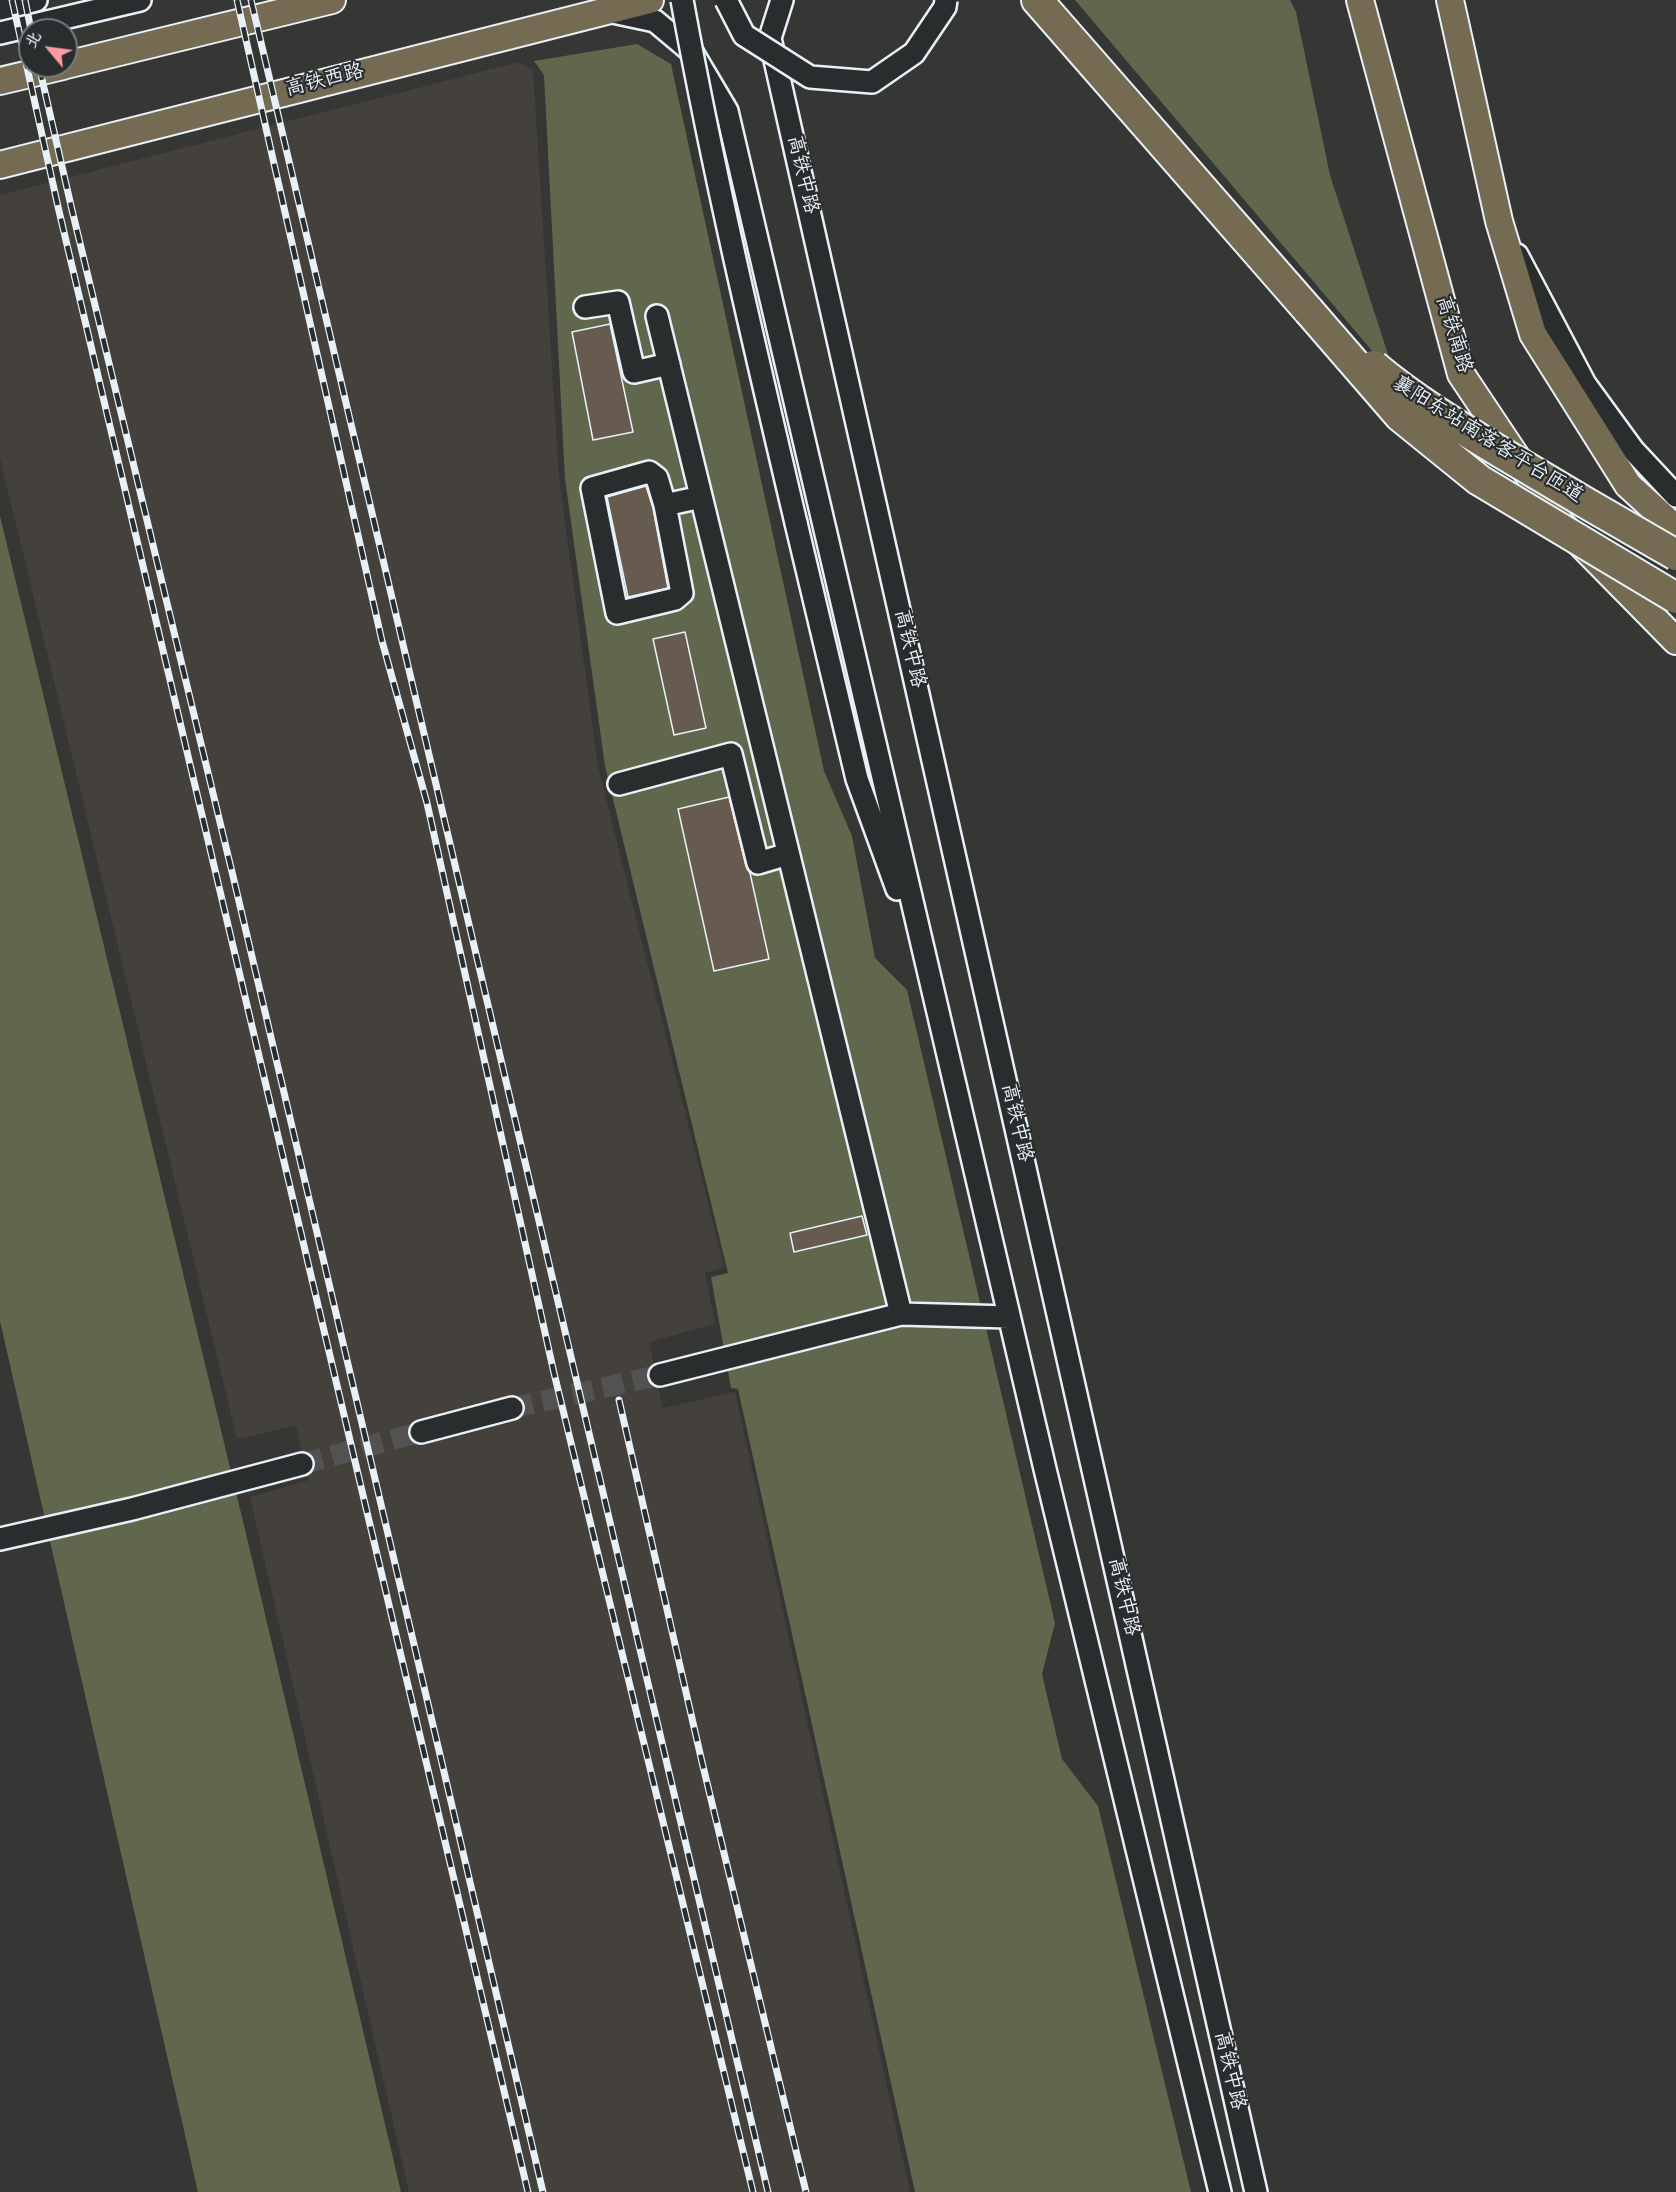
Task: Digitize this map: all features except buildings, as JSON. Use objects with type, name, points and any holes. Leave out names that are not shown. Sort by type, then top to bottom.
[{"type":"highway","points":[[1037,0],[1400,416],[1479,480],[1676,598]]},
{"type":"highway","name":"襄阳东站南落客平台匝道","points":[[1309,311],[1392,382],[1578,499],[1676,555]]},
{"type":"main road","points":[[78,63],[332,0]]},
{"type":"main road","name":"高铁西路","points":[[0,165],[650,0]]},
{"type":"main road","points":[[1354,0],[1367,26]]},
{"type":"main road","name":"高铁南路","points":[[1360,0],[1461,374],[1561,524],[1676,641]]},
{"type":"main road","points":[[1450,0],[1499,221],[1533,334],[1628,485],[1676,529]]},
{"type":"main road","points":[[0,81],[18,77]]},
{"type":"street","points":[[0,9],[36,0]]},
{"type":"street","points":[[0,33],[140,0]]},
{"type":"street","name":"高铁中路","points":[[682,0],[705,124],[731,244],[857,779],[930,977]]},
{"type":"street","points":[[726,0],[744,35],[810,77],[872,82],[914,53],[945,7],[946,0]]},
{"type":"street","name":"高铁中路","points":[[782,0],[770,38],[1256,2192]]},
{"type":"street","name":"高铁中路","points":[[604,10],[655,21],[692,52],[726,111],[1009,1317],[1220,2192]]},
{"type":"street","points":[[1499,221],[1585,384],[1633,450],[1676,496]]},
{"type":"street","points":[[585,308],[618,302],[634,372],[669,364]]},
{"type":"street","points":[[657,316],[900,1314]]},
{"type":"street","points":[[649,472],[657,478],[665,505],[682,593],[675,599],[618,613],[592,488],[649,472]]},
{"type":"street","points":[[665,505],[701,497]]},
{"type":"street","points":[[619,784],[731,754],[758,862],[788,854]]},
{"type":"street","points":[[660,1375],[900,1314],[1009,1317]]},
{"type":"street","points":[[421,1432],[512,1408]]},
{"type":"street","points":[[0,1539],[132,1509],[302,1464]]},
{"type":"shaded area","points":[[519,62],[533,70],[559,478],[598,767],[724,1267],[705,1273],[715,1324],[649,1342],[663,1408],[735,1392],[910,2192],[409,2192],[250,1497],[309,1480],[296,1426],[237,1439],[0,458],[0,195]]},
{"type":"green space","points":[[1075,0],[1290,0],[1296,12],[1330,175],[1396,379]]},
{"type":"green space","points":[[637,44],[671,64],[824,771],[852,836],[875,958],[907,990],[1055,1623],[1042,1674],[1062,1759],[1098,1806],[1191,2192],[915,2192],[738,1389],[731,1388],[711,1277],[728,1273],[605,766],[565,479],[544,75],[534,61]]},
{"type":"green space","points":[[0,516],[248,1542],[401,2192],[198,2192],[0,1321]]},
{"type":"tunnel","points":[[512,1408],[660,1375]]},
{"type":"tunnel","points":[[302,1464],[421,1432]]},
{"type":"railway","points":[[12,0],[59,211],[528,2192]]},
{"type":"railway","points":[[25,0],[29,18]]},
{"type":"railway","points":[[237,0],[382,641],[427,803],[554,1373],[753,2192]]},
{"type":"railway","points":[[251,0],[768,2192]]},
{"type":"railway","points":[[42,78],[233,876],[543,2192]]},
{"type":"railway","points":[[619,1400],[702,1762],[806,2192]]}]
